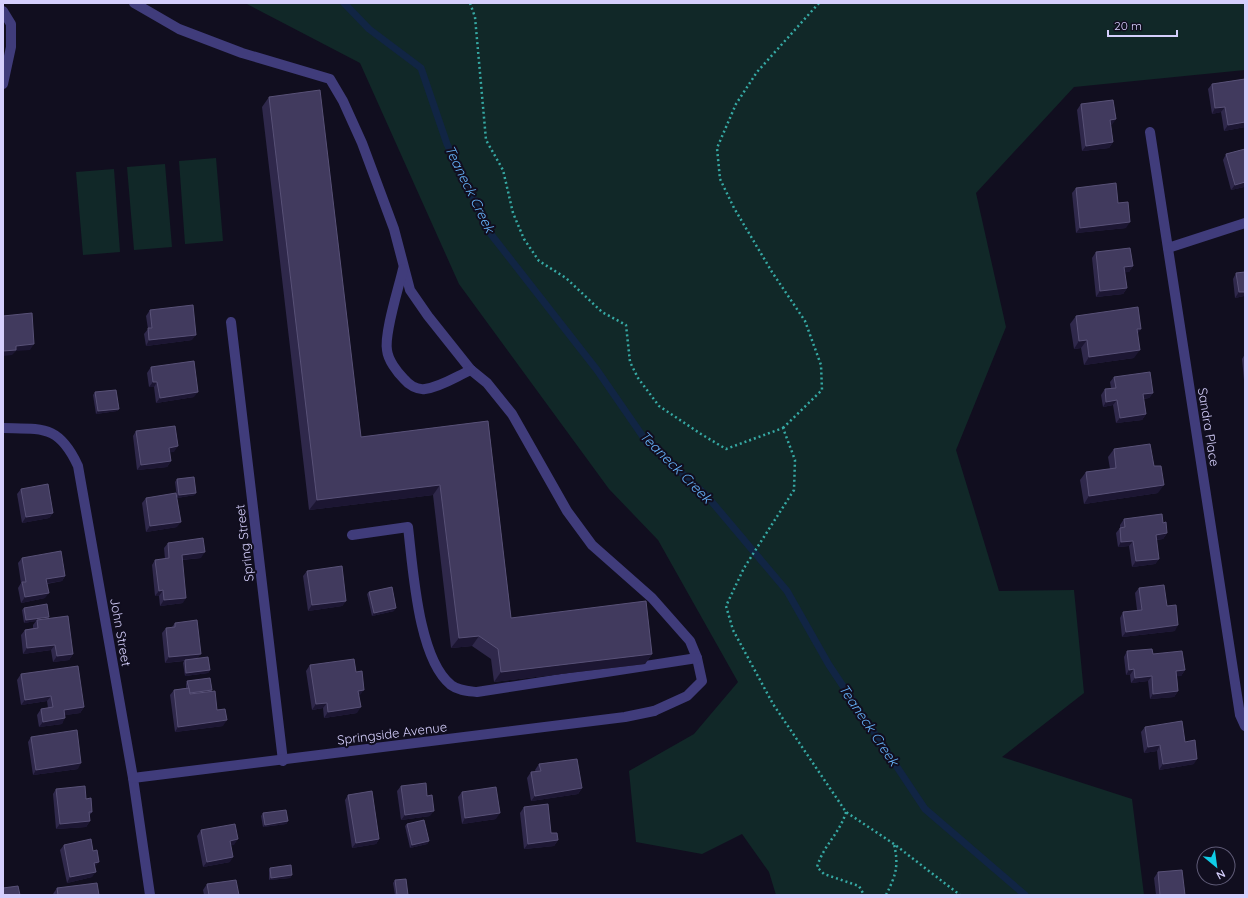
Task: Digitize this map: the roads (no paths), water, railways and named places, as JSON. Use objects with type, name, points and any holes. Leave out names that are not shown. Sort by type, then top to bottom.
[{"type":"street","points":[[134,3],[179,29],[242,53],[330,79],[343,101],[362,143],[394,229],[410,290],[428,316],[471,370],[487,383],[512,414],[567,511],[592,545],[652,598],[690,641],[697,658],[477,692],[459,689],[445,679],[434,662],[428,647],[420,618],[408,527],[352,535]]},
{"type":"street","points":[[3,11],[11,24],[11,47],[3,84]]},
{"type":"street","name":"Sandra Place","points":[[1150,132],[1240,715],[1245,726]]},
{"type":"street","points":[[1168,248],[1245,223]]},
{"type":"street","points":[[404,267],[387,338],[387,350],[394,367],[408,384],[425,389],[437,386],[471,370]]},
{"type":"street","name":"Spring Street","points":[[231,322],[282,760]]},
{"type":"street","name":"John Street","points":[[3,428],[42,429],[58,437],[71,450],[78,466],[133,778],[150,895]]},
{"type":"street","name":"Springside Avenue","points":[[133,778],[625,717],[654,711],[687,696],[702,681],[697,658]]},
{"type":"waterway","name":"Teaneck Creek","points":[[344,3],[369,29],[421,68],[447,144],[490,233],[597,370],[646,441],[706,495],[787,591],[829,665],[925,809],[1025,895]]}]
